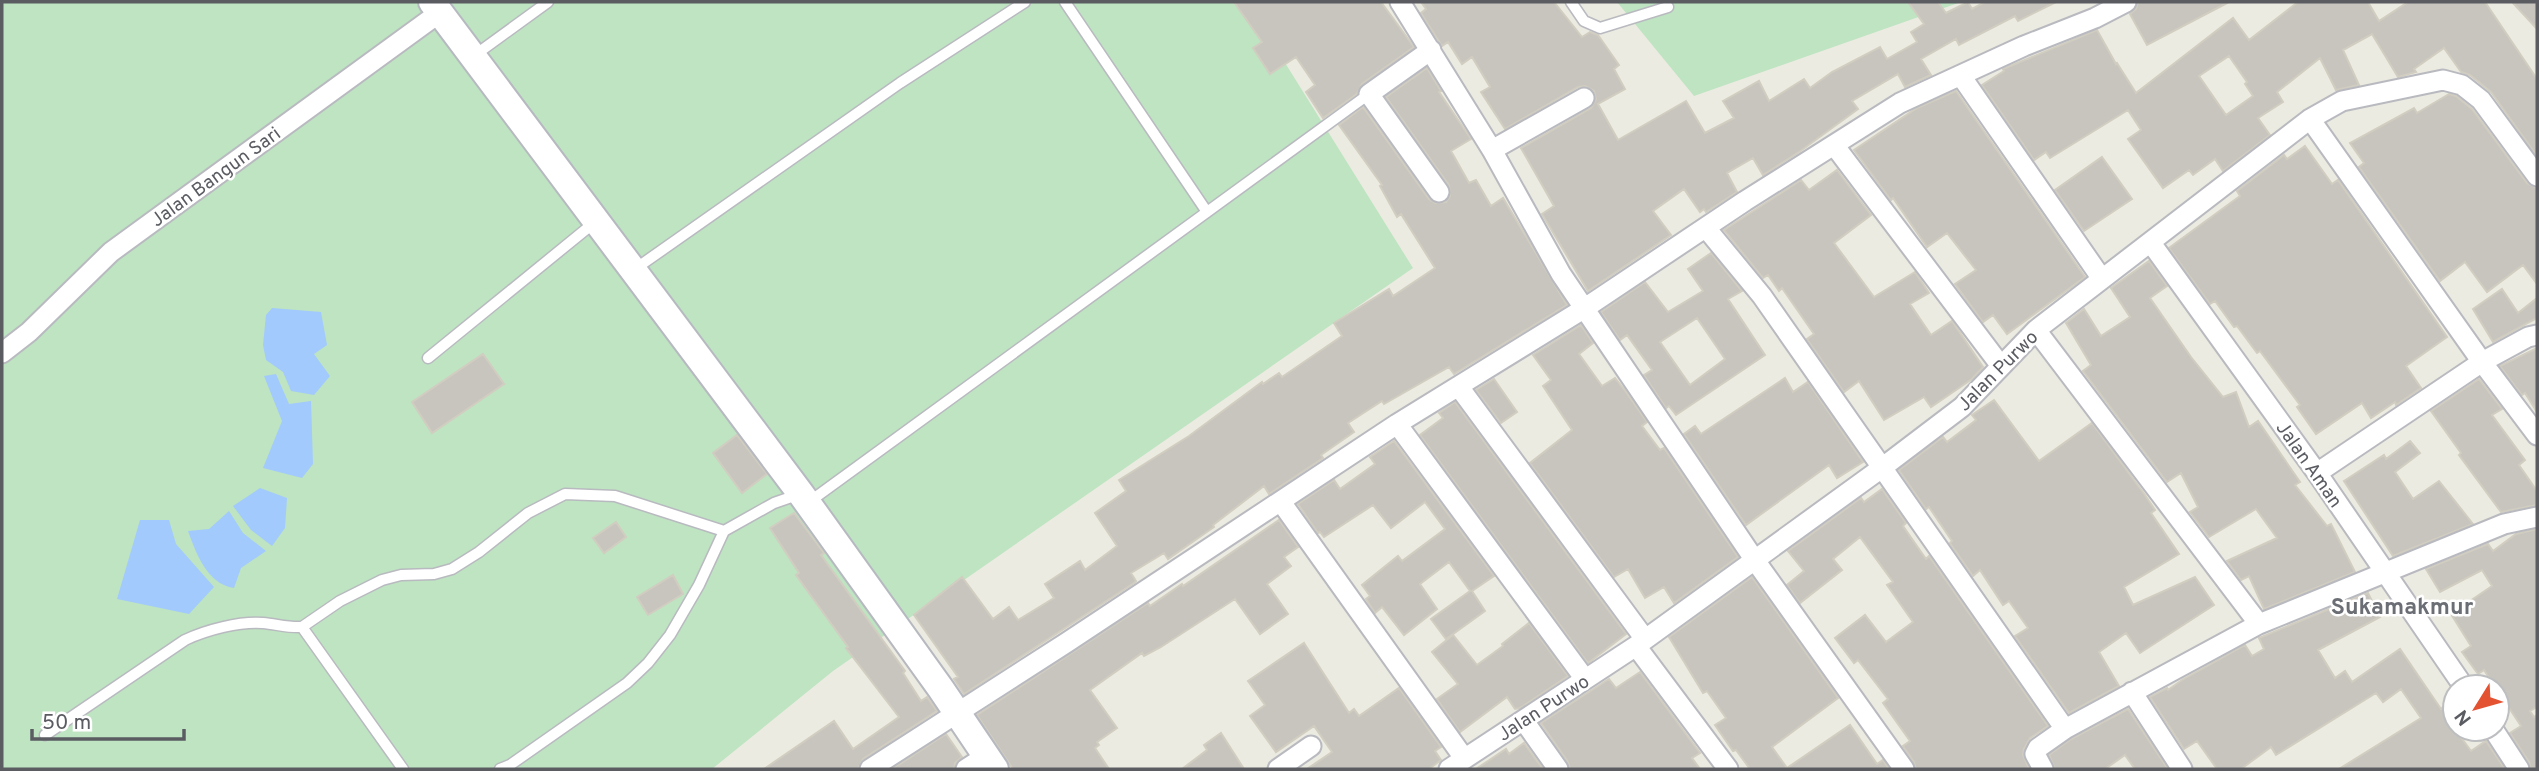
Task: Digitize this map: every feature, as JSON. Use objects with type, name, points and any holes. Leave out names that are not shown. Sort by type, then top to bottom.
[{"type":"street","points":[[1400,2],[1492,150],[1542,243],[1754,559],[1904,769]]},
{"type":"street","points":[[870,769],[1397,424],[1585,308],[1900,103],[2126,2]]},
{"type":"street","points":[[436,7],[804,499],[956,713],[982,765]]},
{"type":"street","name":"Jalan Bangun Sari","points":[[2,353],[29,332],[111,252],[436,7]]},
{"type":"street","points":[[1431,50],[1369,94],[1439,192]]},
{"type":"street","points":[[1961,76],[2102,279]]},
{"type":"street","name":"Jalan Purwo","points":[[1457,764],[1641,643],[1882,467],[1962,407],[2036,330],[2310,119],[2342,101],[2443,80],[2462,85],[2481,100],[2537,176]]},
{"type":"street","points":[[1492,150],[1584,98]]},
{"type":"street","points":[[2310,119],[2537,435]]},
{"type":"street","points":[[1834,145],[2001,366]]},
{"type":"street","points":[[1706,228],[1762,296],[2064,729]]},
{"type":"street","name":"Jalan Aman","points":[[2151,243],[2317,473],[2454,673]]},
{"type":"street","points":[[2036,330],[2259,624]]},
{"type":"street","points":[[2317,473],[2482,362],[2528,337],[2537,335]]},
{"type":"street","points":[[1459,387],[1728,769]]},
{"type":"street","points":[[1397,424],[1585,679]]},
{"type":"street","points":[[1281,502],[1457,764]]},
{"type":"street","points":[[2043,769],[2035,754],[2038,748],[2064,729],[2259,624],[2504,524],[2537,517]]},
{"type":"street","points":[[2132,692],[2182,769]]},
{"type":"street","points":[[1524,721],[1558,769]]},
{"type":"street","points":[[2502,743],[2519,769]]},
{"type":"street","points":[[1278,769],[1311,746]]},
{"type":"lane","points":[[473,57],[548,2]]},
{"type":"lane","points":[[634,270],[900,83],[1025,2]]},
{"type":"lane","points":[[1065,2],[1207,212]]},
{"type":"lane","points":[[1571,2],[1584,21],[1600,28],[1668,7]]},
{"type":"lane","points":[[500,769],[510,765],[627,683],[648,663],[670,635],[699,585],[724,531],[774,503],[804,499],[1369,94]]},
{"type":"lane","points":[[428,358],[595,222]]},
{"type":"lane","points":[[45,735],[198,634],[261,623],[287,628],[302,627],[340,601],[382,580],[401,575],[434,574],[452,569],[479,552],[528,513],[565,494],[615,496],[724,531]]},
{"type":"lane","points":[[302,627],[403,769]]},
{"type":"green space","points":[[2,2],[1247,2],[1413,268],[833,671],[712,769],[2,769]]},
{"type":"green space","points":[[1617,2],[1961,2],[1694,96]]},
{"type":"water","points":[[272,308],[321,312],[327,345],[314,354],[330,376],[314,395],[291,391],[283,372],[266,360],[263,345],[266,315]]},
{"type":"water","points":[[276,374],[289,404],[311,401],[313,464],[302,478],[263,468],[282,421],[264,376]]},
{"type":"water","points":[[260,488],[287,498],[285,528],[272,546],[251,530],[233,506]]},
{"type":"water","points":[[229,511],[243,533],[266,551],[241,568],[234,588],[210,574],[199,558],[188,531],[209,529]]},
{"type":"water","points":[[140,520],[169,520],[176,544],[214,587],[189,614],[117,599]]},
{"type":"building","points":[[1234,2],[1381,2],[1414,47],[1362,84],[1357,94],[1323,118],[1306,92],[1315,85],[1296,57],[1270,74],[1253,48],[1262,42]]},
{"type":"building","points":[[1421,2],[1554,2],[1582,37],[1590,32],[1598,35],[1619,65],[1614,69],[1625,89],[1598,104],[1618,140],[1686,101],[1705,133],[1734,118],[1723,101],[1759,81],[1769,101],[1804,79],[1810,88],[1832,72],[1880,47],[1887,59],[1917,42],[1911,32],[1924,24],[1908,2],[1938,2],[1946,13],[1968,2],[1972,9],[1985,2],[2056,2],[2018,21],[2015,16],[1959,45],[1956,39],[1921,59],[1931,75],[1905,87],[1898,74],[1852,101],[1858,109],[1763,175],[1753,158],[1727,173],[1737,192],[1706,212],[1704,209],[1700,212],[1684,189],[1653,211],[1671,235],[1588,291],[1542,214],[1554,206],[1521,148],[1591,108],[1596,99],[1594,91],[1585,86],[1578,87],[1505,129],[1481,92],[1490,87],[1472,57],[1462,64],[1448,42],[1442,46],[1421,13],[1426,9]]},
{"type":"building","points":[[2138,2],[2229,2],[2147,45],[2130,14],[2136,9]]},
{"type":"building","points":[[2298,2],[2368,2],[2379,21],[2408,2],[2485,2],[2537,79],[2537,156],[2491,92],[2470,75],[2461,72],[2444,48],[2414,69],[2416,72],[2398,77],[2372,34],[2343,50],[2359,85],[2336,90],[2320,58],[2277,92],[2283,102],[2258,118],[2270,135],[2223,171],[2215,159],[2193,175],[2189,170],[2163,188],[2128,139],[2141,130],[2128,110],[2050,158],[2046,152],[2034,160],[1982,85],[2004,71],[2003,69],[2097,30],[2136,93],[2233,18],[2249,40]],"holes":[[[2229,56],[2247,82],[2245,84],[2253,96],[2226,115],[2199,76]]]},
{"type":"building","points":[[2512,2],[2537,2],[2537,29]]},
{"type":"building","points":[[1427,68],[1441,91],[1439,92],[1471,139],[1451,151],[1469,183],[1476,180],[1491,206],[1503,198],[1567,305],[1454,374],[1449,367],[1384,404],[1382,401],[1348,423],[1354,432],[1321,455],[1323,458],[1269,494],[1264,486],[1213,525],[1214,527],[1168,559],[1164,553],[1131,573],[1136,581],[1134,583],[964,694],[954,679],[958,677],[914,615],[962,577],[993,619],[1009,607],[1018,620],[1054,598],[1045,584],[1080,561],[1085,570],[1117,546],[1095,513],[1126,491],[1119,480],[1189,436],[1262,382],[1263,384],[1279,373],[1282,377],[1342,336],[1334,323],[1389,289],[1393,296],[1435,268],[1401,214],[1397,217],[1380,186],[1382,185],[1339,125],[1363,107],[1429,199],[1435,203],[1446,202],[1450,196],[1449,185],[1386,97]]},
{"type":"building","points":[[1956,91],[2085,277],[2007,334],[1993,315],[1983,322],[1955,284],[1976,270],[1947,233],[1927,247],[1893,198],[1891,200],[1854,150],[1917,108]]},
{"type":"building","points":[[2449,94],[2456,96],[2472,109],[2527,183],[2537,188],[2537,284],[2523,265],[2487,292],[2465,262],[2440,281],[2359,167],[2364,163],[2350,143],[2414,108],[2417,113]]},
{"type":"building","points":[[2305,146],[2332,184],[2338,180],[2447,337],[2406,366],[2421,388],[2371,418],[2362,403],[2316,434],[2297,407],[2300,405],[2260,351],[2257,353],[2215,301],[2210,304],[2169,248],[2240,196],[2237,191],[2284,155],[2287,159]]},
{"type":"building","points":[[2102,157],[2132,199],[2084,231],[2055,190]]},
{"type":"building","points":[[1837,170],[1871,215],[1834,243],[1874,297],[1915,272],[1929,293],[1910,304],[1931,335],[1952,321],[1983,367],[1972,379],[1931,407],[1924,397],[1884,420],[1859,381],[1844,392],[1807,339],[1814,334],[1782,288],[1779,291],[1768,275],[1763,278],[1724,230],[1801,180],[1809,190]]},
{"type":"building","points":[[1711,253],[1742,291],[1728,299],[1765,355],[1676,415],[1669,406],[1666,408],[1644,375],[1652,370],[1627,335],[1620,340],[1601,312],[1645,282],[1668,312],[1703,291],[1688,269]],"holes":[[[1697,318],[1725,359],[1690,385],[1660,342]]]},
{"type":"building","points":[[2149,261],[2167,286],[2150,298],[2223,397],[2236,392],[2249,427],[2258,421],[2300,482],[2295,485],[2327,526],[2331,524],[2355,572],[2264,609],[2249,576],[2241,580],[2227,561],[2277,538],[2256,509],[2209,537],[2190,512],[2198,507],[2181,473],[2167,482],[2083,371],[2091,365],[2066,323],[2084,309],[2101,336],[2130,317],[2111,288]]},
{"type":"building","points":[[2502,289],[2518,313],[2537,298],[2537,318],[2493,342],[2473,309]]},
{"type":"building","points":[[1581,325],[1593,343],[1579,354],[1602,386],[1615,378],[1624,389],[1647,422],[1642,426],[1660,450],[1664,448],[1738,557],[1674,603],[1664,587],[1645,598],[1628,569],[1614,577],[1530,463],[1572,430],[1543,386],[1551,380],[1533,355]]},
{"type":"building","points":[[2537,348],[2537,412],[2525,393],[2522,395],[2500,366]]},
{"type":"building","points":[[483,354],[504,384],[432,433],[412,402]]},
{"type":"building","points":[[1785,378],[1793,392],[1808,382],[1863,462],[1837,478],[1829,465],[1746,525],[1684,434],[1695,426],[1701,434]]},
{"type":"building","points":[[1494,379],[1517,412],[1501,423],[1476,390]]},
{"type":"building","points":[[2479,379],[2502,409],[2492,415],[2525,460],[2519,465],[2537,491],[2537,505],[2501,512],[2431,411]]},
{"type":"building","points":[[1994,400],[2039,461],[2092,423],[2145,495],[2155,510],[2151,513],[2179,554],[2124,587],[2133,605],[2195,577],[2214,605],[2140,653],[2126,633],[2099,652],[2119,686],[2069,713],[2015,636],[2028,628],[2009,601],[2003,605],[1980,570],[1973,576],[1929,507],[1926,509],[1899,470],[1943,437],[1947,442],[1976,420],[1972,415]]},
{"type":"building","points":[[1455,402],[1626,634],[1588,663],[1420,435],[1443,418],[1439,413]]},
{"type":"building","points":[[737,435],[767,474],[742,493],[713,453]]},
{"type":"building","points":[[1394,441],[1494,576],[1472,591],[1485,611],[1446,639],[1431,619],[1470,591],[1449,562],[1420,584],[1437,609],[1404,635],[1382,607],[1375,613],[1366,599],[1370,596],[1362,585],[1398,556],[1402,561],[1445,529],[1425,502],[1391,528],[1373,505],[1324,537],[1318,533],[1298,504],[1334,480],[1340,489],[1375,464],[1370,457]]},
{"type":"building","points":[[2410,441],[2420,453],[2395,472],[2413,499],[2439,481],[2473,524],[2393,556],[2344,481],[2384,455],[2386,459]]},
{"type":"building","points":[[1882,489],[1906,523],[1903,526],[1926,559],[1929,556],[2048,726],[2030,738],[2024,749],[2023,755],[2029,769],[1916,769],[1903,746],[1910,741],[1883,703],[1888,699],[1858,660],[1854,663],[1835,638],[1865,615],[1886,642],[1913,622],[1887,585],[1893,582],[1860,537],[1833,559],[1842,570],[1800,603],[1787,585],[1804,571],[1788,551],[1861,498],[1864,502]]},
{"type":"building","points":[[794,513],[905,671],[903,673],[921,701],[927,697],[937,711],[863,759],[858,769],[764,769],[834,721],[853,749],[899,717],[846,648],[848,647],[796,575],[799,573],[770,528]]},
{"type":"building","points":[[1279,520],[1298,547],[1284,557],[1291,566],[1267,584],[1288,614],[1260,634],[1235,599],[1161,647],[1144,656],[1142,653],[1090,690],[1117,728],[1097,742],[1099,745],[1095,748],[1109,769],[1013,769],[977,715],[1148,603],[1150,606],[1182,584],[1183,586]]},
{"type":"building","points":[[616,522],[626,537],[604,553],[593,538]]},
{"type":"building","points":[[2537,529],[2537,707],[2530,711],[2534,717],[2537,715],[2537,769],[2531,769],[2511,735],[2521,726],[2511,711],[2511,673],[2486,673],[2484,670],[2477,673],[2462,652],[2471,646],[2451,614],[2492,586],[2482,570],[2440,592],[2426,569],[2488,544],[2493,551],[2516,534]]},
{"type":"building","points":[[673,575],[683,594],[648,615],[637,597]]},
{"type":"building","points":[[1752,577],[1838,698],[1772,747],[1787,768],[1850,725],[1877,764],[1883,760],[1889,769],[1750,769],[1736,750],[1733,751],[1715,725],[1726,718],[1707,691],[1703,693],[1669,637]]},
{"type":"building","points":[[2368,593],[2380,617],[2318,650],[2335,678],[2345,671],[2352,682],[2400,649],[2441,709],[2441,743],[2465,743],[2471,751],[2487,743],[2505,769],[2339,769],[2421,718],[2401,689],[2383,702],[2376,693],[2276,755],[2271,747],[2241,769],[2217,769],[2197,741],[2184,749],[2150,697],[2167,688],[2168,690],[2245,645],[2252,656],[2264,649],[2259,638]]},
{"type":"building","points":[[1529,623],[1568,676],[1520,708],[1515,709],[1507,697],[1460,732],[1437,699],[1458,684],[1432,652],[1453,635],[1477,665]]},
{"type":"building","points":[[1304,643],[1349,713],[1354,709],[1359,716],[1399,688],[1441,747],[1435,751],[1441,760],[1429,769],[1307,769],[1332,752],[1314,726],[1276,752],[1250,716],[1265,705],[1248,681]]},
{"type":"building","points":[[1640,672],[1700,753],[1692,758],[1700,769],[1570,769],[1541,723],[1609,679],[1616,688]]},
{"type":"building","points":[[2128,709],[2168,769],[2135,769],[2125,755],[2105,769],[2055,769],[2049,755],[2071,739]]},
{"type":"building","points":[[1221,733],[1244,769],[1182,769],[1207,750],[1204,745]]},
{"type":"building","points":[[946,734],[962,757],[955,763],[954,769],[892,769]]},
{"type":"building","points":[[1524,743],[1543,769],[1476,769],[1506,749],[1509,754]]},
{"type":"district","name":"Sukamakmur","points":[[2402,606]]}]
